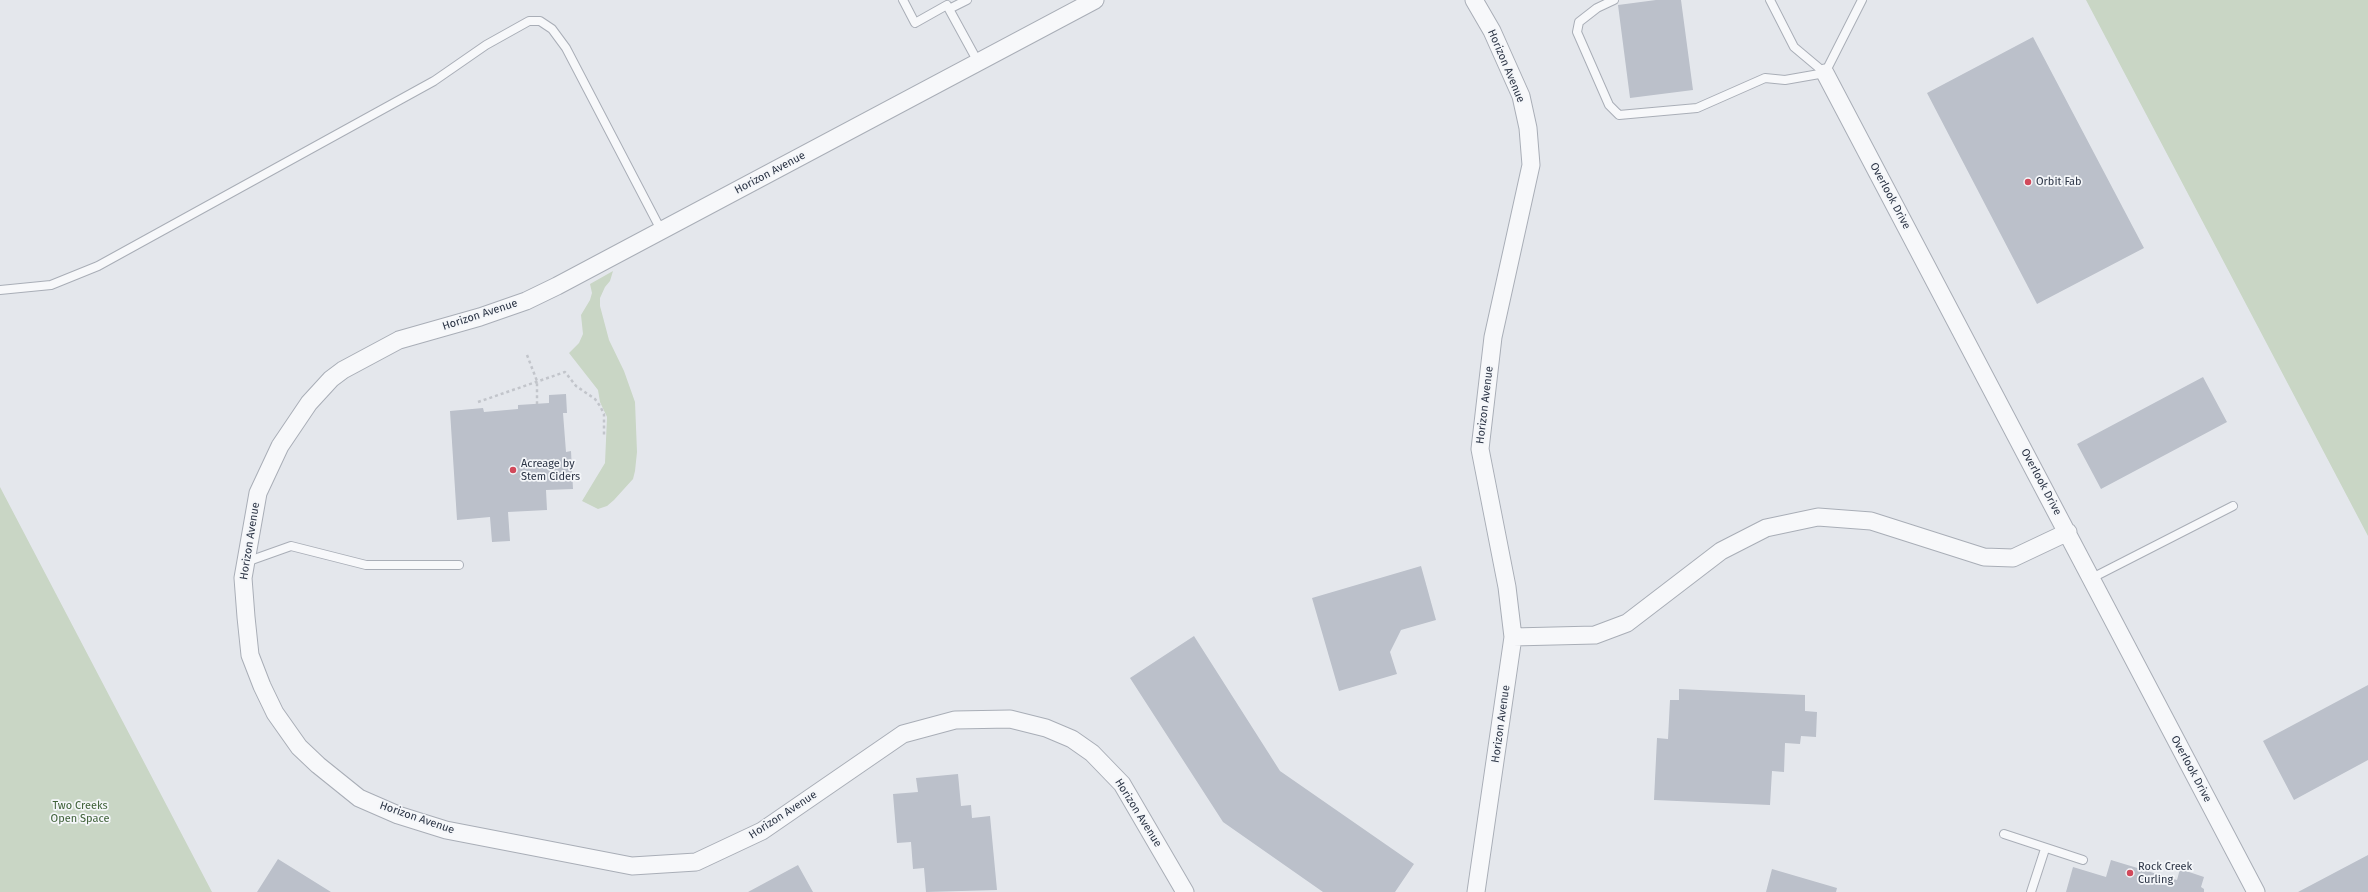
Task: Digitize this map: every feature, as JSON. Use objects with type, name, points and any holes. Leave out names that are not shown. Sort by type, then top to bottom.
[{"type":"street","name":"Horizon Avenue","points":[[1095,0],[526,300],[480,317],[399,340],[367,355],[331,379],[309,403],[280,446],[258,493],[243,578],[250,655],[275,713],[299,747],[318,765],[359,798],[398,815],[446,830],[632,866],[696,862],[762,831],[903,734],[955,720],[1010,719],[1046,728],[1072,739],[1096,758],[1122,784],[1185,892]]},
{"type":"street","name":"Horizon Avenue","points":[[1474,0],[1492,31],[1521,96],[1528,128],[1531,166],[1493,337],[1480,449],[1507,587],[1513,637],[1476,892]]},
{"type":"street","name":"Overlook Drive","points":[[1825,73],[2068,532],[2256,892]]},
{"type":"street","points":[[1513,637],[1594,635],[1627,623],[1721,551],[1766,528],[1818,517],[1871,521],[1984,557],[2013,558],[2068,532]]},
{"type":"lane","points":[[903,0],[915,22],[947,5],[967,0]]},
{"type":"lane","points":[[1614,0],[1597,8],[1579,22],[1577,32],[1609,105],[1618,115],[1697,108],[1765,78],[1785,80],[1825,73]]},
{"type":"lane","points":[[1770,0],[1794,47],[1825,73]]},
{"type":"lane","points":[[1825,73],[1862,0]]},
{"type":"lane","points":[[947,5],[978,62]]},
{"type":"lane","points":[[0,290],[51,285],[98,266],[434,81],[486,45],[529,21],[540,21],[552,29],[566,48],[661,230]]},
{"type":"lane","points":[[2092,578],[2232,506]]},
{"type":"lane","points":[[246,562],[291,546],[366,565],[459,565]]},
{"type":"lane","points":[[2004,834],[2044,849],[2083,860]]},
{"type":"lane","points":[[2031,892],[2044,849]]},
{"type":"path","points":[[527,355],[537,381],[537,404]]},
{"type":"path","points":[[478,402],[566,372],[576,386],[595,399],[600,406],[604,414],[604,436]]},
{"type":"green space","points":[[2086,0],[2368,0],[2368,536]]},
{"type":"green space","points":[[613,271],[610,281],[605,287],[600,298],[600,306],[609,340],[624,371],[635,402],[637,452],[633,479],[607,506],[598,509],[582,501],[605,463],[607,417],[600,402],[598,390],[569,353],[579,343],[583,334],[581,315],[590,300],[592,293],[590,284]]},
{"type":"green space","name":"Two Creeks Open Space","points":[[0,487],[212,892],[0,892]]},
{"type":"building","points":[[1656,0],[1681,0],[1693,90],[1630,98],[1618,5]]},
{"type":"building","points":[[2033,37],[2144,248],[2037,304],[1927,93]]},
{"type":"building","points":[[2203,377],[2227,422],[2101,489],[2077,444]]},
{"type":"building","name":"Acreage by Stem Ciders","points":[[566,394],[567,413],[563,413],[566,452],[571,451],[573,489],[546,490],[547,510],[508,512],[510,541],[492,542],[490,517],[457,520],[450,411],[483,408],[484,412],[518,409],[518,405],[549,403],[549,395]]},
{"type":"building","points":[[1421,566],[1436,620],[1401,630],[1390,652],[1397,674],[1339,691],[1312,598]]},
{"type":"building","points":[[1194,636],[1280,771],[1414,864],[1395,892],[1323,892],[1223,822],[1130,678]]},
{"type":"building","points":[[2368,685],[2368,760],[2294,800],[2263,741]]},
{"type":"building","points":[[1679,689],[1805,695],[1805,711],[1817,712],[1816,737],[1801,736],[1800,744],[1785,743],[1784,772],[1772,771],[1770,805],[1654,800],[1657,738],[1668,739],[1670,700],[1679,700]]},
{"type":"building","points":[[958,774],[961,806],[971,805],[972,818],[990,816],[997,890],[926,892],[924,868],[913,869],[911,842],[897,843],[893,794],[918,792],[916,778]]},
{"type":"building","points":[[2368,855],[2368,892],[2298,892]]},
{"type":"building","points":[[278,859],[331,892],[257,892]]},
{"type":"building","name":"Rock Creek Curling","points":[[2111,860],[2177,880],[2180,869],[2204,877],[2201,887],[2204,889],[2204,892],[2066,892],[2073,867],[2106,877]]},
{"type":"building","points":[[798,865],[813,892],[748,892]]},
{"type":"building","points":[[1772,869],[1837,888],[1836,892],[1766,892]]},
{"type":"place","name":"Orbit Fab","points":[[2028,182]]},
{"type":"place","name":"Acreage by Stem Ciders","points":[[513,470]]},
{"type":"place","name":"Rock Creek Curling","points":[[2130,873]]}]
